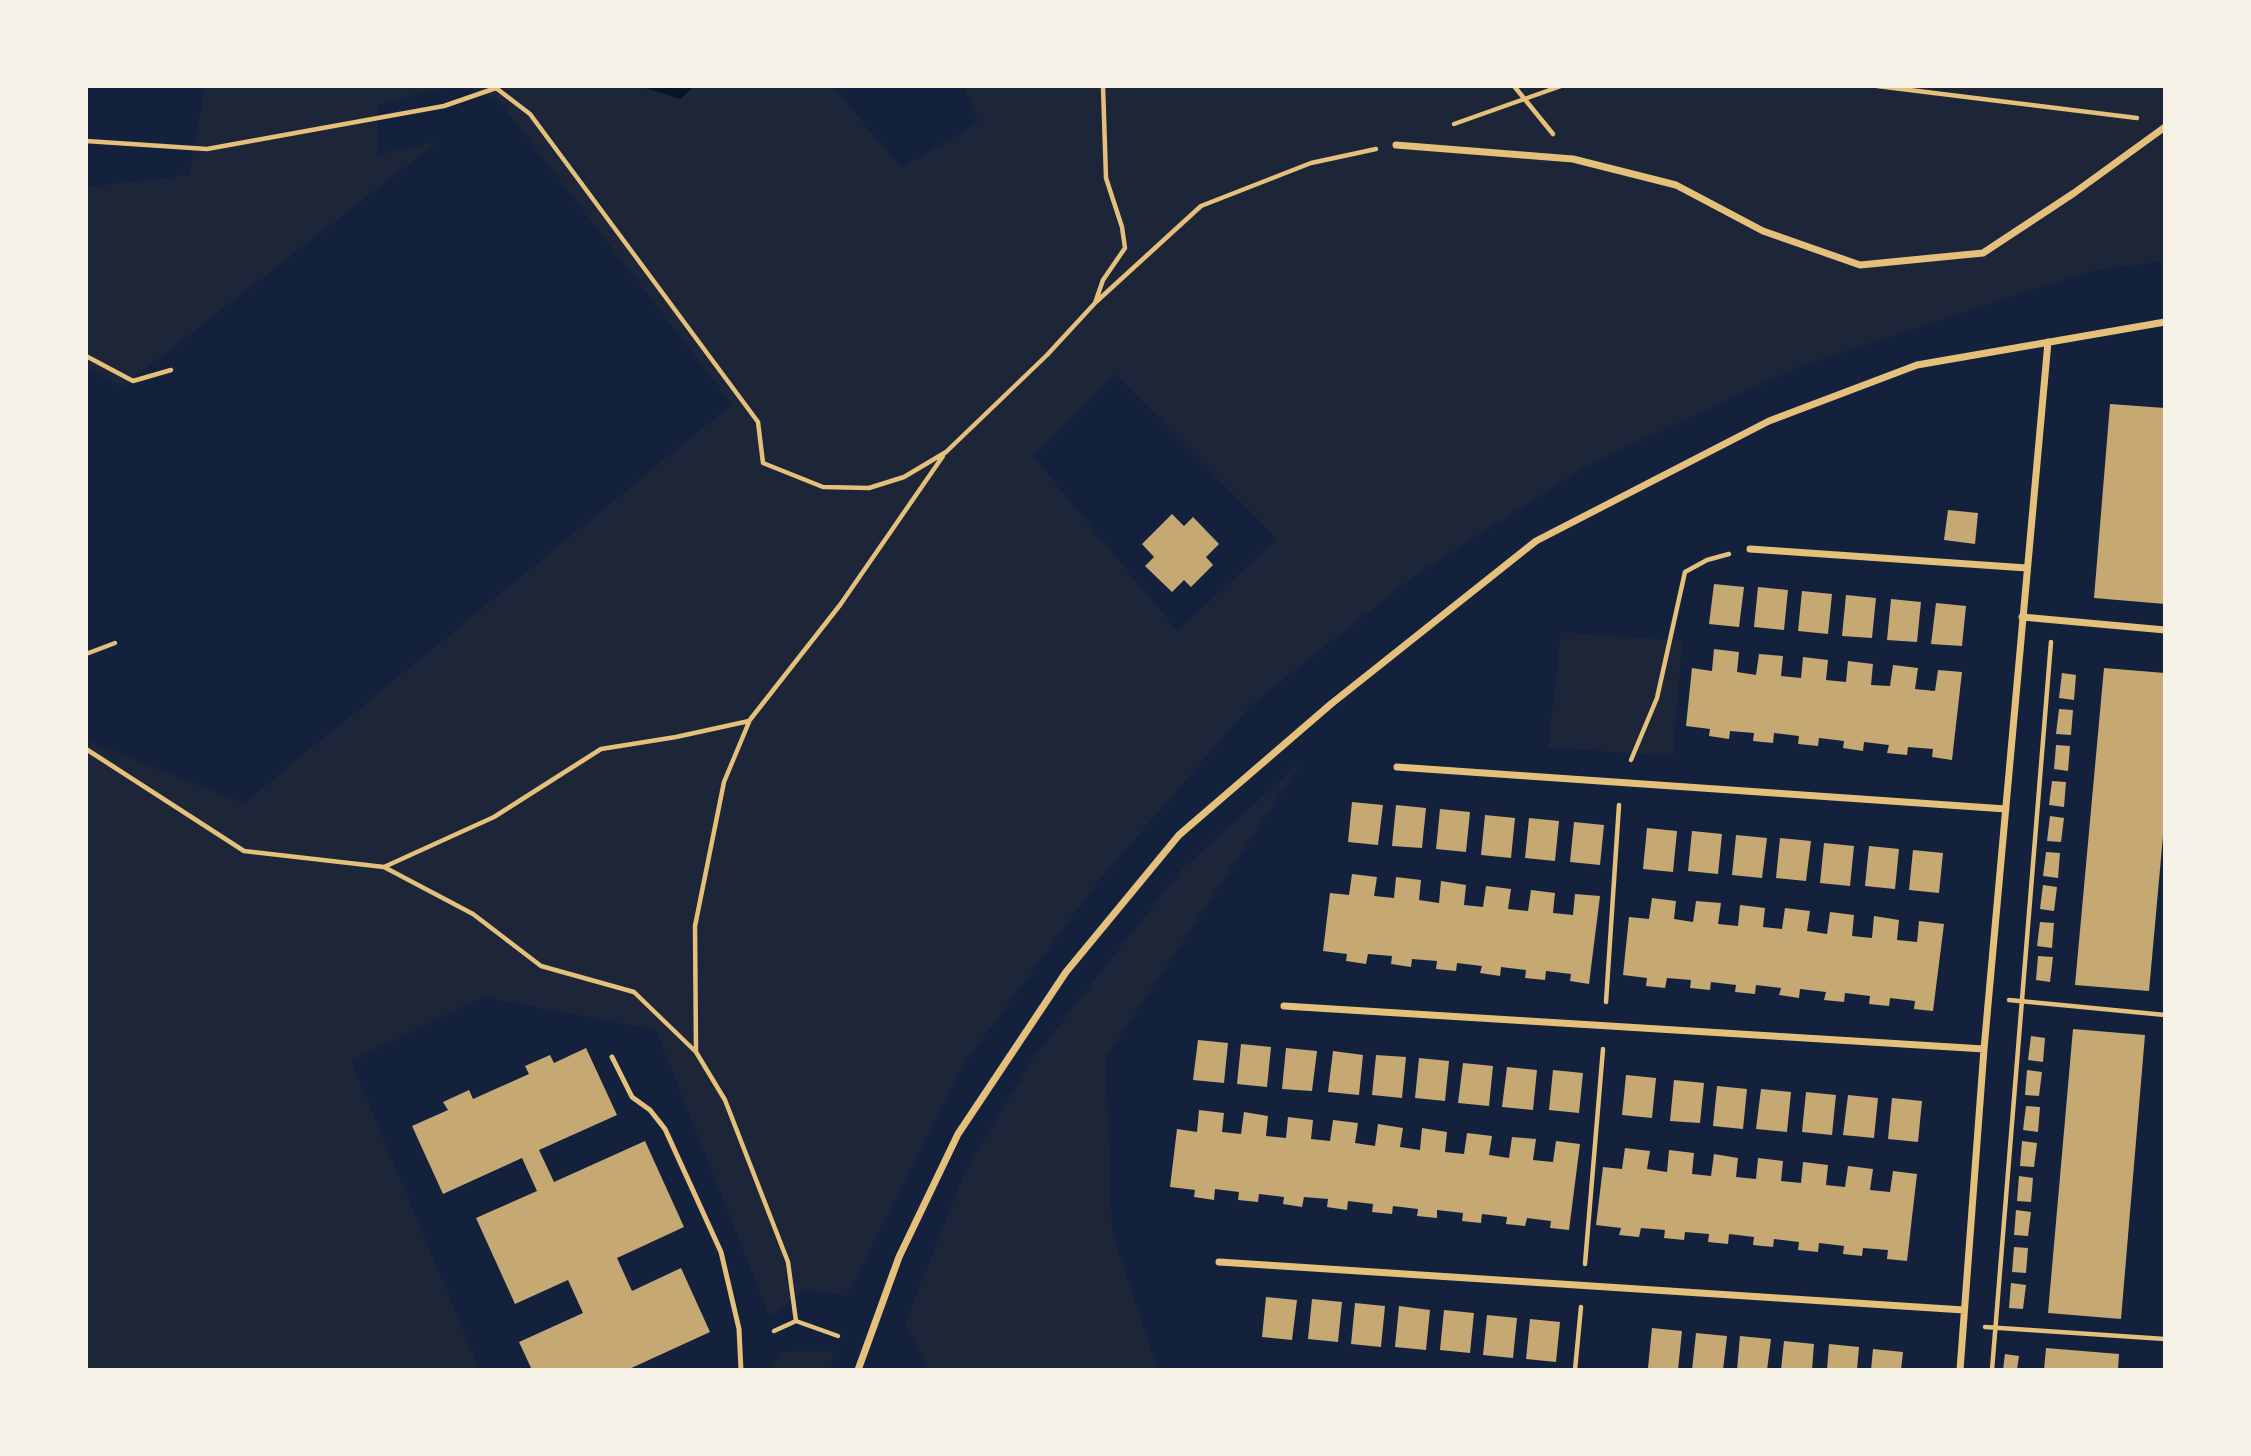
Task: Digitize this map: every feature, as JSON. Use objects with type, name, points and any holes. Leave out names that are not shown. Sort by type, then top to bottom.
[{"type":"street","points":[[1396,145],[1573,159],[1676,185],[1763,231],[1860,265],[1983,253],[2074,193],[2165,127]]},
{"type":"street","points":[[858,1370],[898,1257],[958,1134],[1066,972],[1179,835],[1331,704],[1536,541],[1769,421],[1917,365],[2165,322]]},
{"type":"street","points":[[1960,1370],[1984,1049],[2048,342]]},
{"type":"street","points":[[1750,549],[2027,568]]},
{"type":"street","points":[[2022,617],[2165,630]]},
{"type":"street","points":[[1397,767],[2006,809]]},
{"type":"street","points":[[1284,1006],[1984,1049]]},
{"type":"street","points":[[1219,1262],[1964,1310]]},
{"type":"lane","points":[[612,1057],[632,1097],[650,1110],[665,1129],[721,1252],[738,1329],[741,1370]]},
{"type":"path","points":[[1095,303],[1103,280],[1125,248],[1122,227],[1106,178],[1103,86]]},
{"type":"path","points":[[1514,86],[1573,159]]},
{"type":"path","points":[[1448,126],[1561,86]]},
{"type":"path","points":[[1877,86],[2138,118]]},
{"type":"path","points":[[86,141],[207,149],[444,106],[496,88],[530,114],[758,422],[763,463],[823,487],[869,488],[904,477],[946,452]]},
{"type":"path","points":[[696,1052],[695,926],[724,782],[749,721],[840,605],[946,452],[1047,355],[1095,303],[1201,206],[1311,163],[1396,145]]},
{"type":"path","points":[[86,356],[133,381],[172,370]]},
{"type":"path","points":[[1574,1370],[1584,1286],[1621,783],[1657,698],[1685,572],[1707,560],[1750,549]]},
{"type":"path","points":[[1992,1370],[2053,620]]},
{"type":"path","points":[[86,654],[115,643]]},
{"type":"path","points":[[384,867],[494,817],[601,749],[676,737],[749,721]]},
{"type":"path","points":[[86,749],[244,850],[384,867],[473,914],[541,966],[634,992],[696,1052],[725,1100],[788,1262],[796,1321]]},
{"type":"path","points":[[1989,998],[2165,1015]]},
{"type":"path","points":[[774,1331],[796,1321],[838,1336]]},
{"type":"path","points":[[1963,1325],[2165,1339]]},
{"type":"shaded area","points":[[205,86],[449,86],[378,105],[377,155],[438,141],[122,387],[86,367],[86,187],[189,175]]},
{"type":"shaded area","points":[[467,86],[639,86],[680,99],[694,86],[833,86],[901,168],[979,122],[963,86],[2165,86],[2165,261],[2092,271],[1803,365],[1588,465],[1414,576],[1251,705],[1097,883],[962,1067],[847,1296],[804,1290],[770,1318],[656,1030],[483,997],[351,1061],[480,1370],[86,1370],[86,740],[244,803],[732,404],[499,101]],"holes":[[[1115,374],[1277,539],[1177,631],[1033,456]]]},
{"type":"shaded area","points":[[639,86],[694,86],[681,99]]},
{"type":"shaded area","points":[[1561,632],[1682,641],[1673,756],[1548,748]]},
{"type":"shaded area","points":[[1303,760],[1106,1057],[1112,1232],[1158,1370],[930,1370],[905,1324],[965,1171],[1034,1057],[1182,869]]},
{"type":"shaded area","points":[[834,1351],[830,1370],[771,1370],[781,1352]]},
{"type":"building","points":[[2110,404],[2165,408],[2165,604],[2094,598]]},
{"type":"building","points":[[1948,510],[1978,513],[1975,544],[1944,540]]},
{"type":"building","points":[[1172,514],[1184,526],[1193,517],[1219,544],[1206,557],[1213,565],[1191,587],[1184,580],[1172,592],[1145,566],[1154,557],[1142,544]]},
{"type":"building","points":[[1714,584],[1744,587],[1739,627],[1709,624]]},
{"type":"building","points":[[1758,587],[1788,590],[1784,630],[1754,627]]},
{"type":"building","points":[[1802,591],[1832,594],[1828,634],[1798,631]]},
{"type":"building","points":[[1846,595],[1876,598],[1872,638],[1842,636]]},
{"type":"building","points":[[1891,599],[1921,602],[1917,642],[1887,640]]},
{"type":"building","points":[[1936,603],[1966,606],[1962,646],[1931,644]]},
{"type":"building","points":[[1714,649],[1739,652],[1737,672],[1756,675],[1759,654],[1783,656],[1781,676],[1801,678],[1803,657],[1828,660],[1826,680],[1846,682],[1848,661],[1873,664],[1871,685],[1890,686],[1893,665],[1918,668],[1915,689],[1935,691],[1938,670],[1962,672],[1952,760],[1932,757],[1933,749],[1908,747],[1907,755],[1887,753],[1889,745],[1864,742],[1863,751],[1843,748],[1844,741],[1819,738],[1818,746],[1798,744],[1799,736],[1774,733],[1773,743],[1753,741],[1754,733],[1730,731],[1729,739],[1709,736],[1710,729],[1686,726],[1692,668],[1712,671]]},
{"type":"building","points":[[2104,668],[2165,673],[2165,814],[2149,991],[2075,985]]},
{"type":"building","points":[[2062,673],[2076,675],[2074,700],[2059,698]]},
{"type":"building","points":[[2059,709],[2073,710],[2071,735],[2056,734]]},
{"type":"building","points":[[2056,745],[2070,746],[2068,771],[2054,769]]},
{"type":"building","points":[[2052,781],[2066,782],[2064,807],[2049,805]]},
{"type":"building","points":[[1352,802],[1383,805],[1378,845],[1348,842]]},
{"type":"building","points":[[1396,805],[1426,808],[1422,848],[1392,846]]},
{"type":"building","points":[[1440,809],[1470,812],[1466,852],[1436,849]]},
{"type":"building","points":[[1485,815],[1515,818],[1511,858],[1481,855]]},
{"type":"building","points":[[2050,816],[2064,818],[2061,842],[2047,841]]},
{"type":"building","points":[[1529,818],[1559,821],[1555,861],[1525,858]]},
{"type":"building","points":[[1574,822],[1604,825],[1600,865],[1570,862]]},
{"type":"building","points":[[1647,828],[1677,831],[1673,872],[1643,869]]},
{"type":"building","points":[[1692,831],[1722,834],[1718,874],[1688,871]]},
{"type":"building","points":[[1736,835],[1767,838],[1762,878],[1732,875]]},
{"type":"building","points":[[1780,838],[1811,841],[1806,881],[1776,878]]},
{"type":"building","points":[[1824,843],[1854,846],[1850,886],[1820,883]]},
{"type":"building","points":[[1869,846],[1899,849],[1895,889],[1865,886]]},
{"type":"building","points":[[1913,850],[1943,853],[1939,893],[1909,890]]},
{"type":"building","points":[[2046,852],[2060,853],[2058,878],[2043,876]]},
{"type":"building","points":[[1352,874],[1377,877],[1374,896],[1394,898],[1396,877],[1421,880],[1419,900],[1439,903],[1441,881],[1466,885],[1464,905],[1483,907],[1486,886],[1511,889],[1508,909],[1528,911],[1531,890],[1555,893],[1553,913],[1573,915],[1575,894],[1600,896],[1589,984],[1570,981],[1571,974],[1546,971],[1545,980],[1525,978],[1526,970],[1501,967],[1500,976],[1480,973],[1482,966],[1457,963],[1456,971],[1436,969],[1437,961],[1412,959],[1411,967],[1391,964],[1392,956],[1368,954],[1366,964],[1346,961],[1347,954],[1323,951],[1330,893],[1349,895]]},
{"type":"building","points":[[2043,885],[2057,887],[2054,911],[2040,909]]},
{"type":"building","points":[[1652,898],[1676,901],[1674,919],[1693,922],[1696,901],[1721,903],[1718,924],[1738,926],[1740,905],[1765,908],[1763,927],[1782,929],[1785,908],[1810,911],[1807,931],[1827,934],[1830,912],[1854,915],[1852,936],[1872,938],[1874,916],[1899,920],[1897,940],[1917,942],[1919,921],[1944,924],[1933,1011],[1914,1009],[1915,1001],[1890,998],[1889,1006],[1869,1004],[1870,996],[1845,993],[1844,1002],[1824,1000],[1826,992],[1800,989],[1799,998],[1779,995],[1781,988],[1756,985],[1755,994],[1735,992],[1736,985],[1711,982],[1710,990],[1690,988],[1691,980],[1667,978],[1665,988],[1646,986],[1647,978],[1623,975],[1629,917],[1649,919]]},
{"type":"building","points":[[2040,922],[2054,923],[2052,948],[2037,946]]},
{"type":"building","points":[[2038,956],[2053,957],[2050,982],[2036,980]]},
{"type":"building","points":[[2073,1029],[2145,1035],[2121,1319],[2048,1313]]},
{"type":"building","points":[[2031,1036],[2045,1038],[2043,1062],[2028,1060]]},
{"type":"building","points":[[1198,1040],[1228,1043],[1224,1083],[1193,1080]]},
{"type":"building","points":[[1241,1044],[1271,1047],[1267,1087],[1237,1084]]},
{"type":"building","points":[[586,1048],[617,1115],[539,1150],[554,1182],[645,1141],[684,1227],[617,1258],[632,1291],[681,1268],[710,1332],[627,1370],[532,1370],[519,1342],[583,1313],[568,1280],[515,1304],[476,1218],[537,1191],[522,1158],[443,1194],[412,1126],[448,1110],[443,1102],[469,1090],[473,1099],[529,1074],[525,1066],[550,1055],[554,1063]]},
{"type":"building","points":[[1286,1048],[1317,1051],[1312,1091],[1282,1089]]},
{"type":"building","points":[[1333,1051],[1363,1055],[1359,1095],[1328,1092]]},
{"type":"building","points":[[1376,1055],[1406,1057],[1402,1098],[1372,1095]]},
{"type":"building","points":[[1419,1058],[1449,1061],[1445,1101],[1415,1098]]},
{"type":"building","points":[[1463,1063],[1493,1066],[1489,1106],[1458,1103]]},
{"type":"building","points":[[1507,1067],[1537,1070],[1533,1110],[1502,1107]]},
{"type":"building","points":[[1553,1070],[1583,1073],[1579,1113],[1549,1110]]},
{"type":"building","points":[[2027,1070],[2042,1072],[2039,1096],[2025,1095]]},
{"type":"building","points":[[1626,1075],[1656,1078],[1652,1118],[1622,1115]]},
{"type":"building","points":[[1674,1080],[1704,1083],[1700,1123],[1670,1121]]},
{"type":"building","points":[[1717,1086],[1747,1089],[1743,1129],[1713,1126]]},
{"type":"building","points":[[1761,1089],[1791,1092],[1787,1132],[1756,1129]]},
{"type":"building","points":[[1806,1092],[1836,1095],[1832,1135],[1802,1132]]},
{"type":"building","points":[[1848,1095],[1878,1098],[1874,1138],[1843,1135]]},
{"type":"building","points":[[1892,1098],[1922,1101],[1918,1142],[1888,1139]]},
{"type":"building","points":[[2026,1106],[2040,1107],[2038,1132],[2023,1130]]},
{"type":"building","points":[[1199,1110],[1224,1113],[1222,1132],[1241,1134],[1244,1112],[1268,1116],[1266,1136],[1286,1138],[1288,1117],[1313,1120],[1311,1139],[1330,1141],[1333,1120],[1358,1123],[1355,1143],[1375,1146],[1378,1124],[1403,1128],[1400,1147],[1420,1150],[1422,1128],[1447,1132],[1445,1152],[1464,1154],[1467,1133],[1492,1136],[1489,1155],[1509,1158],[1512,1137],[1536,1139],[1533,1160],[1553,1162],[1556,1141],[1580,1144],[1569,1230],[1550,1228],[1551,1221],[1527,1218],[1525,1226],[1506,1224],[1507,1217],[1482,1214],[1481,1223],[1462,1221],[1463,1213],[1437,1210],[1437,1218],[1417,1216],[1418,1209],[1393,1206],[1392,1214],[1372,1212],[1373,1204],[1348,1201],[1347,1210],[1327,1207],[1328,1199],[1304,1197],[1302,1207],[1283,1204],[1284,1197],[1259,1194],[1258,1202],[1238,1200],[1239,1192],[1215,1189],[1214,1200],[1194,1197],[1195,1190],[1170,1187],[1177,1129],[1197,1132]]},
{"type":"building","points":[[2022,1141],[2037,1143],[2034,1167],[2020,1166]]},
{"type":"building","points":[[1625,1148],[1650,1151],[1647,1169],[1667,1172],[1669,1150],[1694,1153],[1692,1174],[1711,1176],[1714,1154],[1738,1158],[1736,1177],[1756,1179],[1758,1158],[1783,1161],[1781,1181],[1801,1183],[1803,1162],[1828,1165],[1826,1185],[1845,1187],[1848,1166],[1873,1169],[1870,1190],[1890,1192],[1893,1171],[1917,1174],[1907,1261],[1887,1259],[1888,1250],[1863,1248],[1862,1256],[1843,1254],[1844,1246],[1819,1243],[1818,1252],[1798,1250],[1799,1242],[1774,1239],[1773,1247],[1753,1245],[1754,1237],[1729,1234],[1728,1244],[1708,1242],[1709,1234],[1685,1232],[1684,1240],[1664,1238],[1665,1230],[1641,1228],[1639,1237],[1619,1235],[1621,1228],[1596,1225],[1603,1167],[1622,1169]]},
{"type":"building","points":[[2019,1176],[2033,1178],[2031,1202],[2017,1201]]},
{"type":"building","points":[[2016,1210],[2031,1212],[2028,1236],[2014,1235]]},
{"type":"building","points":[[2014,1247],[2028,1248],[2026,1273],[2012,1272]]},
{"type":"building","points":[[2011,1283],[2026,1285],[2023,1309],[2009,1308]]},
{"type":"building","points":[[1266,1297],[1297,1300],[1292,1340],[1262,1337]]},
{"type":"building","points":[[1312,1299],[1342,1302],[1338,1342],[1308,1339]]},
{"type":"building","points":[[1355,1303],[1385,1306],[1381,1347],[1351,1344]]},
{"type":"building","points":[[1399,1306],[1430,1310],[1426,1350],[1395,1347]]},
{"type":"building","points":[[1444,1310],[1474,1313],[1470,1353],[1440,1350]]},
{"type":"building","points":[[1487,1315],[1517,1318],[1513,1358],[1483,1355]]},
{"type":"building","points":[[1530,1319],[1560,1322],[1556,1362],[1526,1359]]},
{"type":"building","points":[[1652,1328],[1682,1331],[1678,1370],[1648,1368]]},
{"type":"building","points":[[1696,1333],[1727,1336],[1723,1370],[1692,1370]]},
{"type":"building","points":[[1740,1336],[1771,1339],[1767,1370],[1737,1370]]},
{"type":"building","points":[[1784,1341],[1814,1344],[1812,1370],[1781,1370]]},
{"type":"building","points":[[1829,1344],[1859,1347],[1857,1370],[1827,1370]]},
{"type":"building","points":[[2046,1348],[2119,1354],[2118,1370],[2044,1370]]},
{"type":"building","points":[[1873,1349],[1903,1352],[1901,1370],[1871,1370]]},
{"type":"building","points":[[2005,1354],[2019,1356],[2017,1370],[2003,1370]]}]
